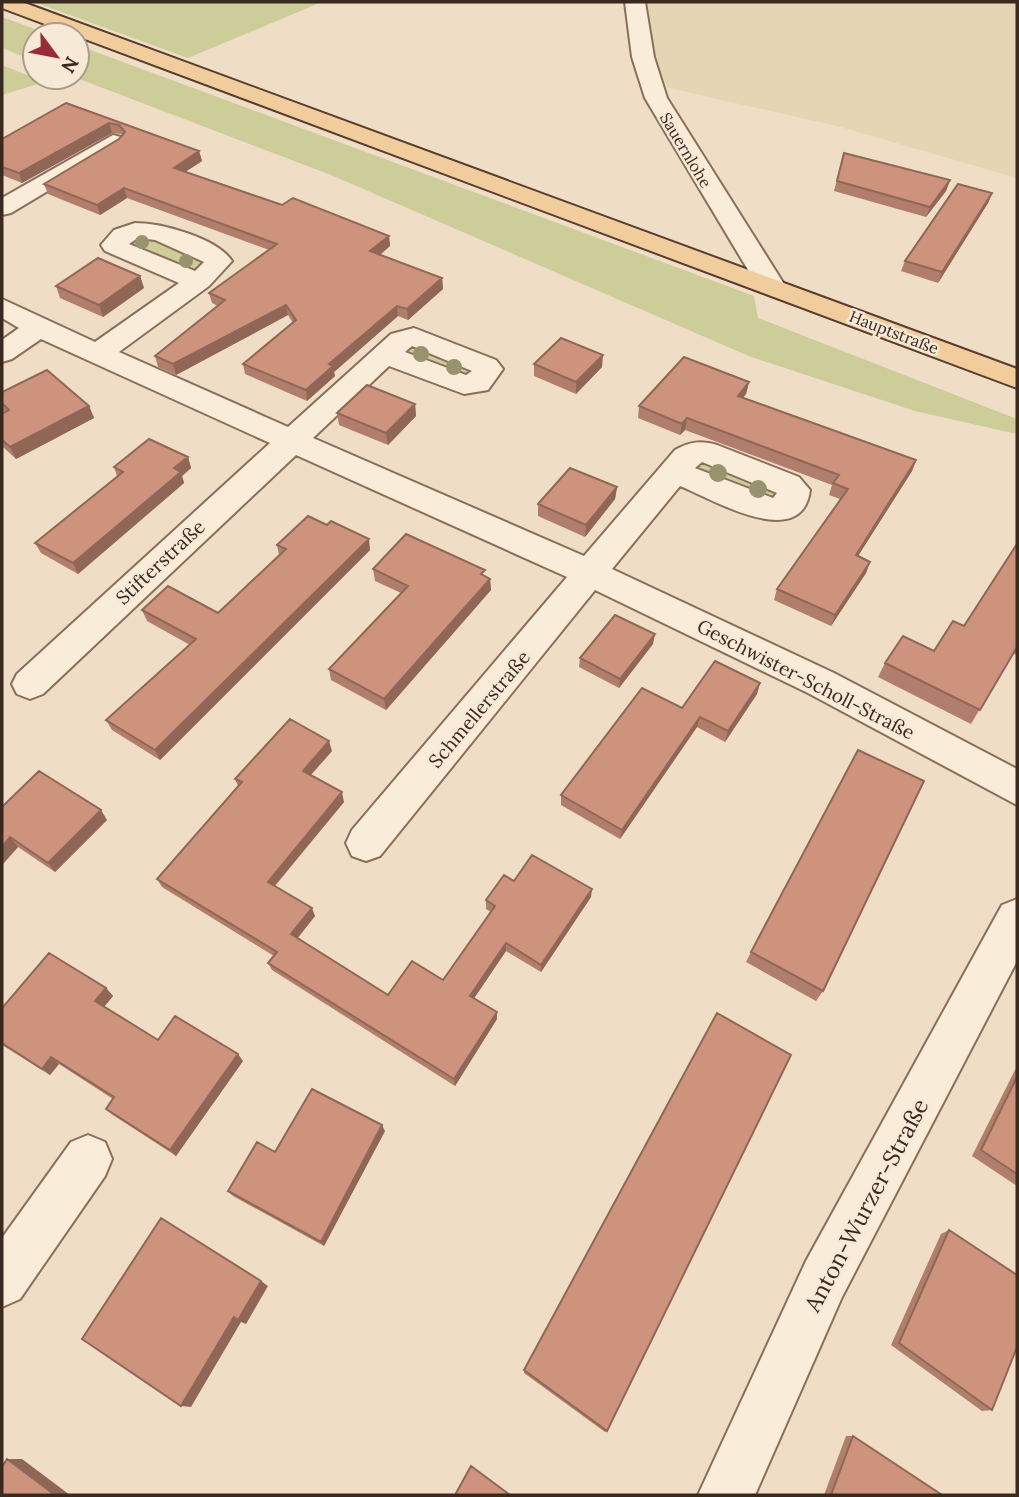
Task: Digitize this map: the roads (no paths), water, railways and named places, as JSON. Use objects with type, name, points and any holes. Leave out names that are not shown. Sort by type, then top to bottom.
[{"type":"main road","name":"Hauptstraße","points":[[4,2],[771,284],[1017,379]]},
{"type":"street","name":"Sauernlohe","points":[[635,2],[643,57],[656,99],[771,284]]},
{"type":"street","points":[[2,211],[113,142]]},
{"type":"street","points":[[99,353],[197,281]]},
{"type":"street","name":"Geschwister-Scholl-Straße","points":[[2,307],[39,328],[592,574],[821,683],[1017,788]]},
{"type":"street","points":[[2,353],[39,328]]},
{"type":"street","points":[[289,440],[385,354]]},
{"type":"street","name":"Stifterstraße","points":[[30,684],[289,440]]},
{"type":"street","points":[[592,574],[675,472]]},
{"type":"street","name":"Schmellerstraße","points":[[366,843],[592,574]]},
{"type":"street","name":"Anton-Wurzer-Straße","points":[[726,1495],[824,1279],[1017,919]]},
{"type":"street","points":[[2,1281],[88,1159]]}]
